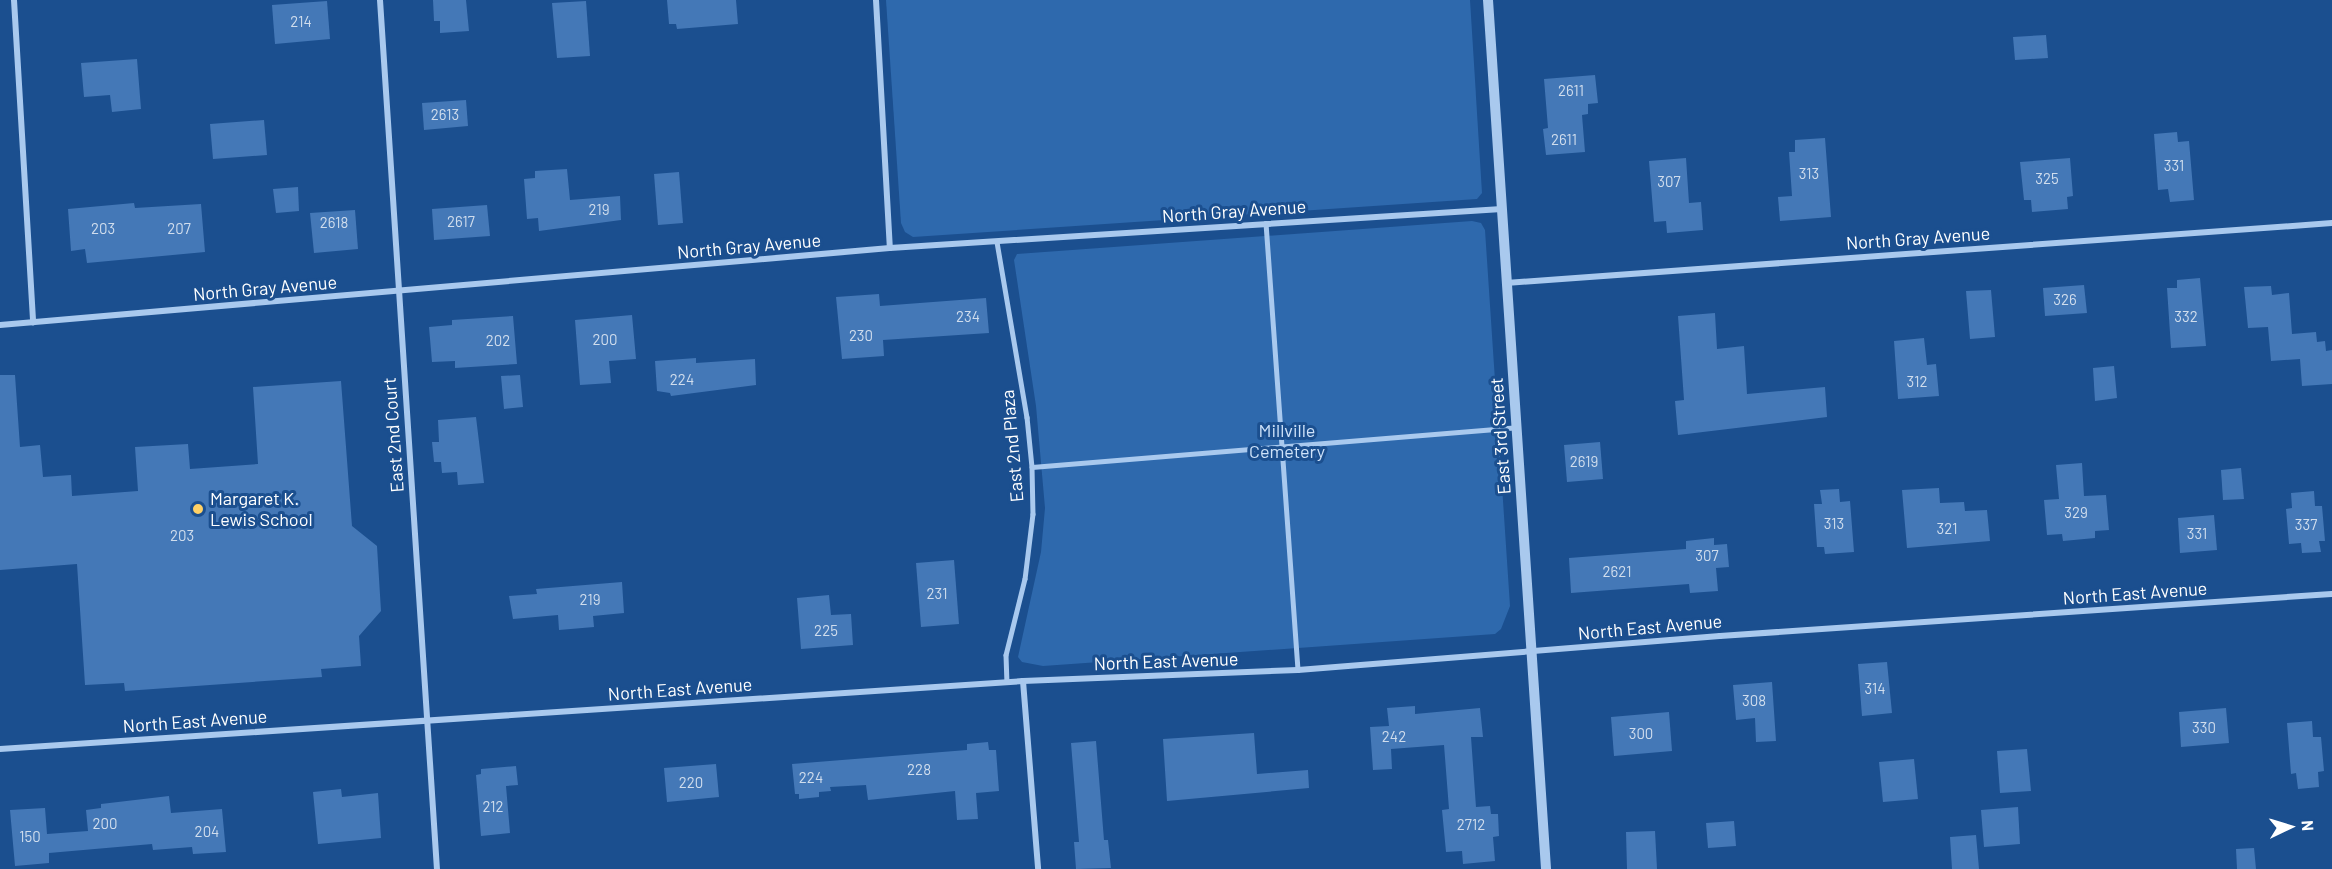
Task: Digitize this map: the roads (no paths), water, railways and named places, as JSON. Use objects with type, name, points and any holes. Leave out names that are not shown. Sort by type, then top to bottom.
[{"type":"street","points":[[14,0],[33,322]]},
{"type":"street","name":"East 2nd Court","points":[[380,0],[436,869]]},
{"type":"street","points":[[876,0],[890,248]]},
{"type":"street","name":"East 3rd Street","points":[[1488,0],[1546,869]]},
{"type":"street","name":"North Gray Avenue","points":[[0,325],[890,248],[1502,209]]},
{"type":"street","name":"North Gray Avenue","points":[[1506,283],[2332,223]]},
{"type":"street","name":"North East Avenue","points":[[0,749],[1023,681],[1298,670],[2332,594]]},
{"type":"street","points":[[1023,681],[1038,869]]},
{"type":"lane","points":[[1266,224],[1280,445],[1298,670]]},
{"type":"lane","name":"East 2nd Plaza","points":[[997,242],[1028,417],[1032,467],[1033,514],[1025,579],[1006,655],[1007,682]]},
{"type":"lane","points":[[1032,467],[1516,427]]},
{"type":"place","name":"Margaret K. Lewis School","points":[[198,509]]},
{"type":"park label","name":"Millville Cemetery","points":[[1287,441]]}]
